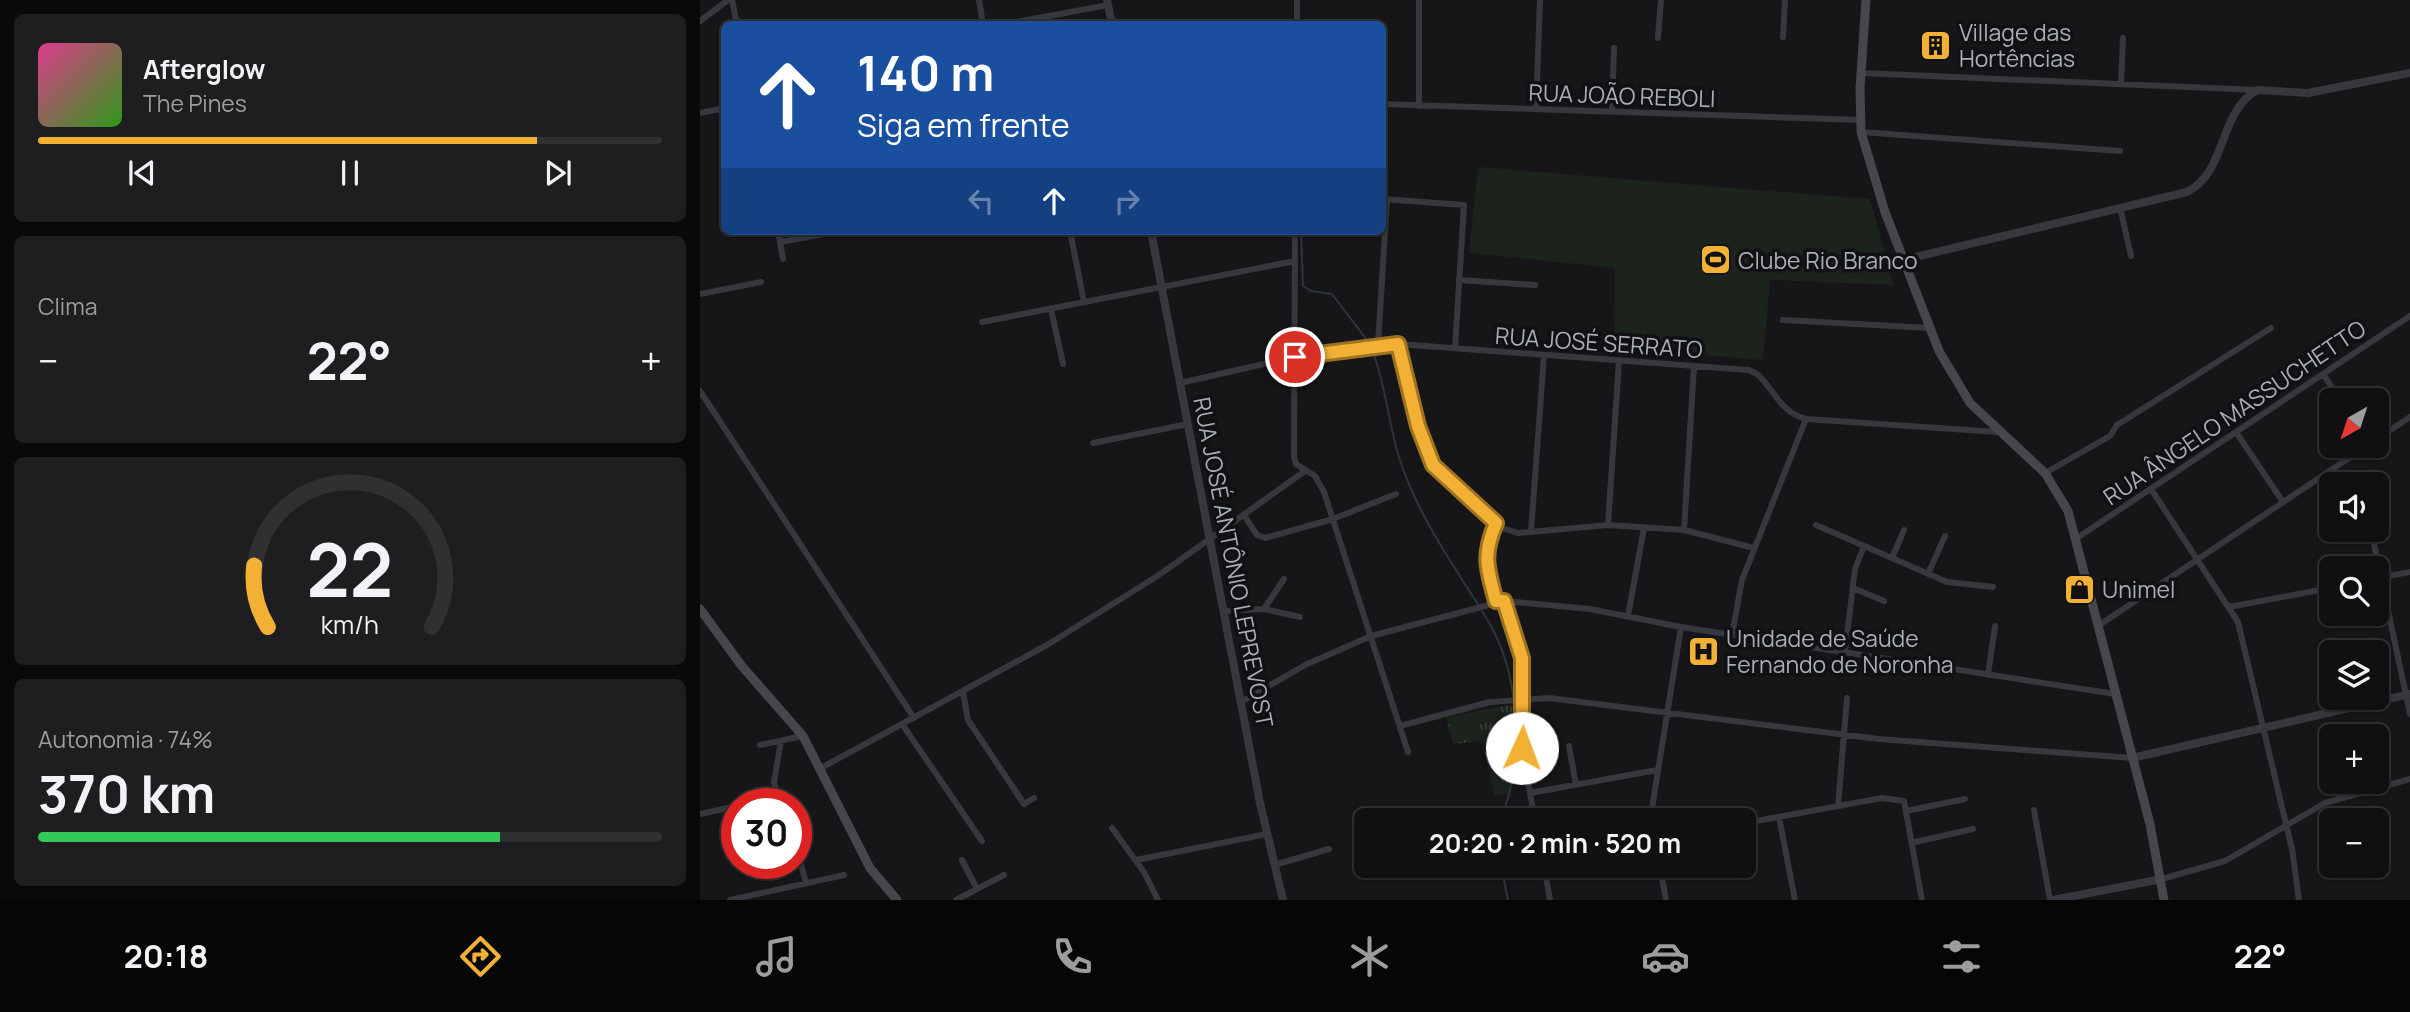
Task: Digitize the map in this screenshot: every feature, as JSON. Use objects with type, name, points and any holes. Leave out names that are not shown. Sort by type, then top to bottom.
[{"type":"main road","points":[[1866,0],[1860,120],[1880,198],[1930,328],[1962,392],[1998,432],[2045,473],[2063,500],[2077,538],[2162,879],[2164,900]]},
{"type":"main road","points":[[700,609],[741,665],[803,736],[870,868],[897,900]]},
{"type":"street","points":[[700,21],[730,0],[736,21]]},
{"type":"street","points":[[979,0],[982,21]]},
{"type":"street","points":[[1297,0],[1297,21]]},
{"type":"street","points":[[1419,0],[1419,106]]},
{"type":"street","points":[[1536,109],[1540,0]]},
{"type":"street","points":[[1658,38],[1661,0]]},
{"type":"street","points":[[1783,37],[1785,0]]},
{"type":"street","points":[[1033,21],[1108,2],[1111,21]]},
{"type":"street","points":[[2121,85],[2123,38]]},
{"type":"street","points":[[1612,112],[1614,48]]},
{"type":"street","points":[[1861,73],[2318,92],[2410,73]]},
{"type":"street","points":[[1903,260],[2196,187],[2208,174],[2235,109],[2257,90]]},
{"type":"street","name":"RUA JOÃO REBOLI","points":[[1386,104],[1860,120]]},
{"type":"street","points":[[700,113],[721,109]]},
{"type":"street","points":[[1861,132],[2120,151]]},
{"type":"street","points":[[1386,199],[1464,205],[1455,348]]},
{"type":"street","points":[[2120,207],[2131,256]]},
{"type":"street","points":[[779,235],[783,259]]},
{"type":"street","points":[[780,242],[818,235]]},
{"type":"street","points":[[1071,235],[1084,302]]},
{"type":"street","name":"RUA JOSÉ ANTÔNIO LEPREVOST","points":[[1152,235],[1267,834],[1283,900]]},
{"type":"street","points":[[1291,481],[1296,464],[1293,447],[1294,235]]},
{"type":"street","points":[[1374,346],[1382,235]]},
{"type":"street","points":[[982,322],[1295,261]]},
{"type":"street","points":[[1459,280],[1535,285]]},
{"type":"street","points":[[700,294],[761,282]]},
{"type":"street","points":[[1051,309],[1063,365]]},
{"type":"street","name":"RUA ÂNGELO MASSUCHETTO","points":[[2077,538],[2410,316]]},
{"type":"street","points":[[1783,320],[1930,328]]},
{"type":"street","points":[[2045,473],[2110,436],[2117,425],[2271,328]]},
{"type":"street","points":[[1398,344],[1418,426],[1433,465],[1496,523],[1512,532],[1608,525],[1684,530],[1754,548]]},
{"type":"street","name":"RUA JOSÉ SERRATO","points":[[1180,383],[1295,357],[1398,344],[1754,372],[1760,375],[1779,404],[1792,414],[1806,419],[1998,432]]},
{"type":"street","points":[[1531,532],[1544,355]]},
{"type":"street","points":[[1608,525],[1619,361]]},
{"type":"street","points":[[1684,530],[1694,366]]},
{"type":"street","points":[[2323,374],[2332,388]]},
{"type":"street","points":[[700,391],[914,718]]},
{"type":"street","points":[[2389,431],[2410,417]]},
{"type":"street","points":[[1732,635],[1741,587],[1754,548],[1806,419]]},
{"type":"street","points":[[1093,443],[1188,424]]},
{"type":"street","points":[[2236,432],[2283,502]]},
{"type":"street","points":[[2098,626],[2349,458]]},
{"type":"street","points":[[1296,464],[1319,481],[1408,752]]},
{"type":"street","points":[[821,768],[1071,631],[1159,575],[1305,471]]},
{"type":"street","points":[[2151,489],[2229,607],[2241,630],[2286,824],[2299,900]]},
{"type":"street","points":[[1244,514],[1261,538],[1333,519],[1396,494]]},
{"type":"street","points":[[1496,523],[1485,553],[1522,658],[1522,748],[1533,808]]},
{"type":"street","points":[[1816,525],[1947,582],[1993,587]]},
{"type":"street","points":[[1628,616],[1644,527]]},
{"type":"street","points":[[1892,558],[1904,530]]},
{"type":"street","points":[[1928,574],[1945,536]]},
{"type":"street","points":[[1845,652],[1855,569],[1864,546]]},
{"type":"street","points":[[2389,576],[2410,572]]},
{"type":"street","points":[[1264,609],[1284,579]]},
{"type":"street","points":[[1853,588],[1884,601]]},
{"type":"street","points":[[2229,607],[2319,589]]},
{"type":"street","points":[[1241,702],[1305,665],[1371,636],[1500,601],[1573,607],[1681,627],[2115,694]]},
{"type":"street","points":[[1223,611],[1264,609],[1300,617]]},
{"type":"street","points":[[2389,621],[2408,694],[2410,714]]},
{"type":"street","points":[[1988,675],[1996,626]]},
{"type":"street","points":[[1652,808],[1681,627]]},
{"type":"street","points":[[963,692],[968,720],[1024,804],[1034,798]]},
{"type":"street","points":[[1400,726],[1521,698],[1667,712],[1844,734],[2132,758],[2408,694]]},
{"type":"street","points":[[1839,806],[1847,698]]},
{"type":"street","points":[[902,724],[982,841]]},
{"type":"street","points":[[760,745],[803,736]]},
{"type":"street","points":[[775,788],[780,741]]},
{"type":"street","points":[[1569,746],[1576,785]]},
{"type":"street","points":[[1530,793],[1657,770]]},
{"type":"street","points":[[2034,810],[2052,900],[2162,879],[2225,862],[2286,824],[2337,798],[2410,779]]},
{"type":"street","points":[[1756,821],[1882,798],[1904,802],[1922,900]]},
{"type":"street","points":[[1906,811],[1965,799]]},
{"type":"street","points":[[700,814],[721,809]]},
{"type":"street","points":[[1779,817],[1795,900]]},
{"type":"street","points":[[1112,828],[1136,860],[1158,900]]},
{"type":"street","points":[[1912,842],[1973,829]]},
{"type":"street","points":[[1136,860],[1267,834]]},
{"type":"street","points":[[1275,865],[1329,849]]},
{"type":"street","points":[[962,860],[977,889]]},
{"type":"street","points":[[956,900],[1004,874]]},
{"type":"street","points":[[730,900],[844,875]]},
{"type":"street","points":[[1546,878],[1550,900]]},
{"type":"street","points":[[1662,878],[1666,900]]},
{"type":"street","points":[[805,879],[806,883]]},
{"type":"green space","name":"Clube Rio Branco","points":[[1478,167],[1870,199],[1894,285],[1770,280],[1763,360],[1614,348],[1615,268],[1469,253]]},
{"type":"green space","points":[[1514,704],[1513,737],[1508,748],[1512,759],[1510,793],[1495,796],[1482,741],[1453,744],[1446,717]]},
{"type":"waterway","points":[[1301,235],[1303,286],[1311,291],[1332,294],[1370,344]]},
{"type":"waterway","points":[[1372,349],[1398,454],[1413,494],[1433,533],[1479,606]]},
{"type":"waterway","points":[[1482,611],[1503,652],[1513,694],[1514,761],[1505,808]]},
{"type":"waterway","points":[[1503,878],[1508,900]]},
{"type":"place","name":"Village das Hortências","points":[[1936,45]]},
{"type":"place","name":"Clube Rio Branco","points":[[1715,260]]},
{"type":"place","name":"Unimel","points":[[2079,589]]},
{"type":"place","name":"Unidade de Saúde Fernando de Noronha","points":[[1703,651]]},
{"type":"route","points":[[1295,357],[1398,344],[1418,426],[1433,465],[1496,523],[1485,553],[1486,563],[1496,601],[1504,601],[1522,658],[1522,748]]}]
